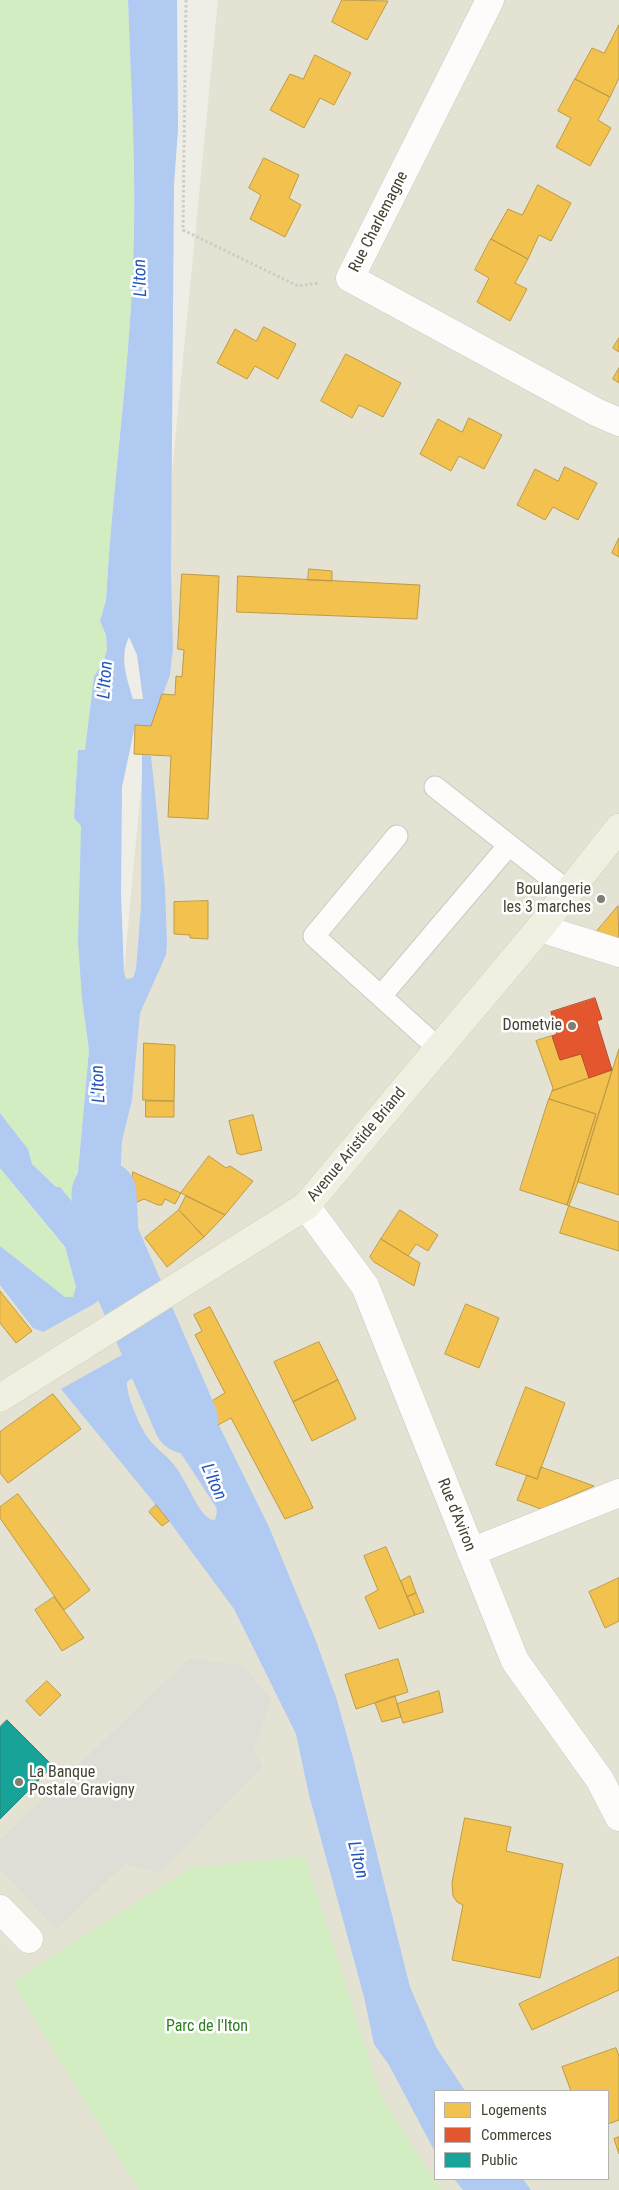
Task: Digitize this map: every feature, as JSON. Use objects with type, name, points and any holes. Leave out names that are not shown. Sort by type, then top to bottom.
[{"type":"main road","name":"Avenue Aristide Briand","points":[[0,1398],[306,1206],[540,928],[619,828]]},
{"type":"street","name":"Rue Charlemagne","points":[[490,0],[350,278],[596,412],[619,422]]},
{"type":"street","points":[[540,928],[619,953]]},
{"type":"street","name":"Rue d'Aviron","points":[[306,1206],[365,1286],[515,1661],[600,1780],[619,1817]]},
{"type":"street","points":[[471,1552],[619,1493]]},
{"type":"street","points":[[0,1910],[29,1939]]},
{"type":"lane","points":[[435,787],[569,892]]},
{"type":"lane","points":[[397,836],[314,936],[438,1048]]},
{"type":"lane","points":[[381,996],[509,845]]},
{"type":"path","points":[[186,0],[183,230],[298,286],[350,278]]},
{"type":"shaded area","points":[[218,0],[619,0],[619,2190],[0,2190],[0,1276],[41,1321],[96,1276],[134,861]]},
{"type":"shaded area","points":[[189,1659],[242,1665],[271,1700],[253,1750],[263,1767],[159,1872],[125,1864],[56,1929],[0,1869],[0,1840]]},
{"type":"green space","points":[[0,0],[128,0],[134,199],[131,307],[106,600],[100,621],[106,635],[107,650],[103,663],[94,676],[85,751],[78,750],[74,818],[81,826],[82,999],[89,1050],[75,1205],[60,1187],[56,1187],[32,1164],[28,1149],[0,1113]]},
{"type":"green space","points":[[0,1168],[65,1248],[76,1287],[73,1297],[65,1298],[0,1246]]},
{"type":"green space","name":"Parc de l'Iton","points":[[305,1856],[381,2098],[441,2190],[139,2190],[12,1982],[190,1868]]},
{"type":"water","points":[[128,0],[177,0],[178,129],[174,185],[171,570],[173,648],[170,675],[151,726],[135,726],[122,787],[121,894],[124,972],[126,979],[133,978],[136,969],[141,907],[142,755],[151,756],[165,888],[167,944],[166,955],[140,1013],[132,1100],[122,1141],[119,1199],[121,1210],[129,1223],[144,1264],[94,1304],[43,1332],[33,1328],[0,1285],[0,1246],[65,1297],[73,1297],[76,1287],[65,1247],[0,1168],[0,1113],[28,1149],[32,1164],[56,1187],[60,1187],[75,1205],[89,1050],[82,999],[78,941],[81,826],[74,818],[78,750],[85,750],[94,676],[103,663],[107,650],[106,635],[100,621],[106,600],[131,307],[134,166]],"holes":[[[129,637],[137,655],[143,699],[133,699],[126,676],[124,660]]]},
{"type":"water","points":[[179,1323],[208,1403],[269,1527],[316,1641],[336,1697],[352,1754],[410,1987],[436,2047],[464,2090],[434,2090],[434,2150],[389,2065],[374,2044],[364,1997],[309,1795],[296,1734],[234,1609],[169,1521],[61,1389]],"holes":[[[134,1376],[140,1378],[169,1435],[216,1507],[215,1520],[208,1517],[201,1510],[177,1469],[151,1442],[141,1426],[127,1388],[127,1382]]]},
{"type":"water","points":[[455,2180],[524,2180],[531,2190],[463,2190]]},
{"type":"building: Logements","points":[[342,0],[388,1],[367,40],[332,22]]},
{"type":"building: Logements","points":[[619,25],[619,78],[610,97],[575,79],[592,48],[604,53]]},
{"type":"building: Logements","points":[[315,55],[351,73],[334,105],[320,98],[304,128],[270,110],[290,74],[303,79]]},
{"type":"building: Logements","points":[[575,79],[610,97],[598,120],[611,128],[590,166],[556,147],[571,118],[558,111]]},
{"type":"building: Logements","points":[[264,158],[299,175],[289,198],[301,205],[285,237],[250,219],[261,195],[249,188]]},
{"type":"building: Logements","points":[[538,185],[571,203],[551,241],[539,235],[528,259],[491,239],[508,209],[522,215]]},
{"type":"building: Logements","points":[[491,239],[528,259],[515,283],[527,289],[510,321],[477,302],[489,278],[475,270]]},
{"type":"building: Logements","points":[[264,327],[296,344],[278,379],[255,366],[247,379],[217,363],[235,329],[256,341]]},
{"type":"building: Logements","points":[[619,338],[619,352],[613,348]]},
{"type":"building: Logements","points":[[346,354],[401,383],[383,417],[359,405],[352,418],[321,401]]},
{"type":"building: Logements","points":[[619,368],[619,383],[613,379]]},
{"type":"building: Logements","points":[[469,418],[502,435],[484,469],[459,456],[451,471],[420,454],[438,419],[462,432]]},
{"type":"building: Logements","points":[[565,467],[597,483],[578,520],[553,507],[545,520],[517,505],[535,469],[558,481]]},
{"type":"building: Logements","points":[[619,538],[619,557],[612,553]]},
{"type":"building: Logements","points":[[309,569],[332,571],[332,581],[308,580]]},
{"type":"building: Logements","points":[[182,574],[219,576],[208,819],[168,817],[171,756],[134,754],[135,725],[151,726],[162,694],[175,695],[176,676],[182,677],[184,650],[178,649]]},
{"type":"building: Logements","points":[[238,576],[420,585],[417,619],[237,612]]},
{"type":"building: Logements","points":[[208,901],[208,939],[190,938],[190,935],[174,934],[174,902]]},
{"type":"building: Logements","points":[[618,906],[619,946],[592,937]]},
{"type":"building: Logements","points":[[552,1036],[560,1060],[581,1054],[589,1078],[552,1091],[553,1088],[536,1041]]},
{"type":"building: Logements","points":[[144,1043],[175,1045],[174,1101],[143,1100]]},
{"type":"building: Logements","points":[[619,1049],[619,1195],[578,1182]]},
{"type":"building: Logements","points":[[612,1070],[569,1206],[567,1205],[596,1114],[549,1099],[552,1091]]},
{"type":"building: Logements","points":[[549,1099],[596,1114],[567,1205],[520,1190]]},
{"type":"building: Logements","points":[[146,1101],[174,1101],[174,1117],[146,1117]]},
{"type":"building: Logements","points":[[253,1115],[262,1150],[241,1155],[237,1153],[229,1121]]},
{"type":"building: Logements","points":[[209,1156],[226,1168],[230,1166],[253,1181],[225,1215],[181,1193]]},
{"type":"building: Logements","points":[[133,1172],[181,1193],[175,1204],[165,1199],[162,1205],[158,1205],[144,1199],[135,1203],[133,1207],[129,1206]]},
{"type":"building: Logements","points":[[186,1196],[225,1215],[204,1237],[179,1210]]},
{"type":"building: Logements","points":[[569,1206],[619,1222],[619,1251],[560,1233]]},
{"type":"building: Logements","points":[[179,1210],[204,1237],[167,1267],[145,1238]]},
{"type":"building: Logements","points":[[400,1210],[438,1235],[428,1251],[416,1244],[408,1256],[381,1239]]},
{"type":"building: Logements","points":[[381,1239],[420,1263],[414,1286],[374,1262],[370,1257]]},
{"type":"building: Logements","points":[[0,1291],[32,1331],[16,1343],[0,1323]]},
{"type":"building: Logements","points":[[466,1304],[499,1318],[479,1368],[445,1354]]},
{"type":"building: Logements","points":[[210,1307],[313,1508],[285,1519],[231,1418],[218,1425],[208,1403],[225,1393],[195,1335],[202,1331],[194,1315]]},
{"type":"building: Logements","points":[[319,1342],[338,1380],[293,1402],[274,1362]]},
{"type":"building: Logements","points":[[338,1380],[356,1419],[312,1441],[293,1402]]},
{"type":"building: Logements","points":[[526,1387],[565,1403],[537,1479],[496,1465]]},
{"type":"building: Logements","points":[[53,1394],[81,1429],[8,1483],[0,1473],[0,1432]]},
{"type":"building: Logements","points":[[541,1467],[594,1486],[541,1509],[517,1500],[527,1475],[537,1479]]},
{"type":"building: Logements","points":[[18,1494],[90,1590],[64,1610],[0,1518],[0,1507]]},
{"type":"building: Logements","points":[[156,1505],[169,1521],[162,1526],[149,1512]]},
{"type":"building: Logements","points":[[386,1547],[415,1615],[379,1629],[365,1597],[378,1590],[364,1556]]},
{"type":"building: Logements","points":[[410,1576],[416,1593],[407,1597],[401,1581]]},
{"type":"building: Logements","points":[[619,1578],[619,1621],[605,1628],[589,1592]]},
{"type":"building: Logements","points":[[416,1593],[424,1612],[415,1615],[407,1597]]},
{"type":"building: Logements","points":[[54,1597],[84,1638],[62,1651],[35,1610]]},
{"type":"building: Logements","points":[[398,1659],[408,1692],[356,1709],[345,1675]]},
{"type":"building: Logements","points":[[47,1681],[61,1695],[40,1716],[26,1701]]},
{"type":"building: Logements","points":[[439,1691],[443,1712],[403,1723],[397,1704]]},
{"type":"building: Logements","points":[[395,1696],[401,1717],[382,1722],[375,1703]]},
{"type":"building: Logements","points":[[465,1818],[511,1827],[506,1851],[563,1864],[540,1978],[452,1960],[463,1905],[457,1902],[453,1896],[452,1883]]},
{"type":"building: Logements","points":[[619,1957],[619,1990],[532,2030],[519,2004]]},
{"type":"building: Logements","points":[[616,2048],[619,2056],[619,2120],[609,2124],[609,2090],[571,2090],[562,2067]]},
{"type":"building: Logements","points":[[619,2137],[619,2154],[614,2139]]},
{"type":"building: Commerces","points":[[595,998],[602,1019],[597,1021],[612,1070],[589,1078],[581,1054],[560,1060],[552,1036],[557,1034],[551,1012]]},
{"type":"building: Public","name":"La Banque Postale Gravigny","points":[[7,1720],[53,1766],[0,1819],[0,1727]]},
{"type":"waterway","name":"L'Iton","points":[[104,1193],[106,1236],[186,1421]]},
{"type":"place","name":"Boulangerie les 3 marches","points":[[601,899]]},
{"type":"place","name":"Dometvie","points":[[572,1026]]},
{"type":"place","name":"La Banque Postale Gravigny","points":[[19,1782]]}]
